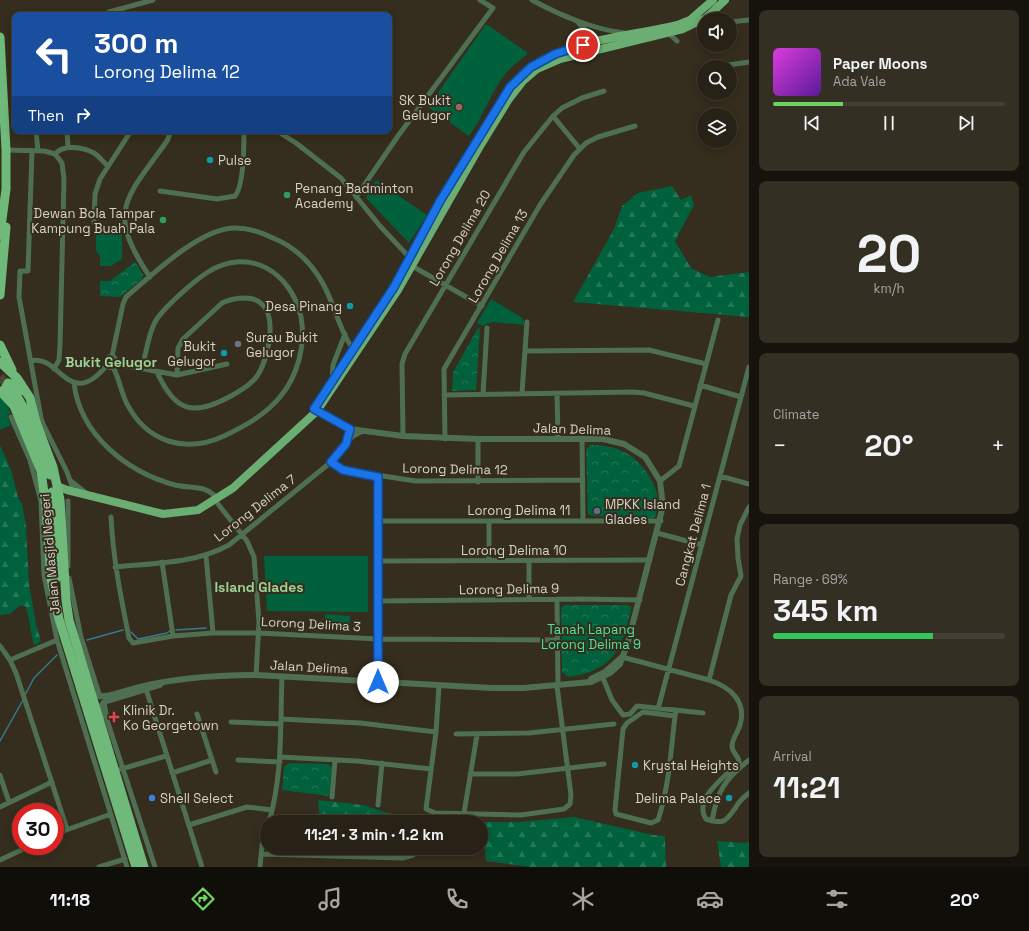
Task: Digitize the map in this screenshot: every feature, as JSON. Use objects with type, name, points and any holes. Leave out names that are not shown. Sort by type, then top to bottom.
[{"type":"highway","points":[[0,37],[6,150],[5,201],[0,235]]},
{"type":"highway","points":[[0,295],[6,232],[7,212],[5,201]]},
{"type":"highway","points":[[0,345],[17,378]]},
{"type":"highway","name":"Jalan Masjid Negeri","points":[[0,362],[17,378],[30,398],[36,422],[49,453],[56,481],[64,501],[67,594],[61,600],[59,619],[69,654],[68,668],[136,867]]},
{"type":"highway","points":[[14,406],[12,399],[5,389],[6,385],[10,382],[16,385],[36,422]]},
{"type":"highway","points":[[13,390],[23,406],[50,477],[53,498],[56,565],[62,595],[61,600]]},
{"type":"highway","name":"Jalan Masjid Negeri","points":[[0,391],[14,406],[41,471],[46,507],[51,578],[61,600],[102,729],[119,770],[131,824],[144,867]]},
{"type":"main road","points":[[64,501],[64,496],[71,494],[152,515],[175,518],[204,511],[218,501],[227,490],[233,488],[315,412],[411,262],[509,99],[523,81],[537,69],[593,47],[632,34],[655,31],[680,24],[695,16],[713,0]]},
{"type":"main road","points":[[713,12],[725,0]]},
{"type":"main road","points":[[593,47],[679,31],[697,22]]},
{"type":"main road","points":[[315,412],[332,383],[355,351]]},
{"type":"main road","points":[[56,481],[70,491],[164,514],[198,510],[218,501]]},
{"type":"street","points":[[109,12],[153,0]]},
{"type":"street","points":[[356,197],[398,136],[493,8],[480,0]]},
{"type":"street","points":[[532,0],[547,8],[607,31],[632,34]]},
{"type":"street","points":[[573,18],[587,32],[593,47]]},
{"type":"street","points":[[737,21],[749,20]]},
{"type":"street","points":[[737,64],[749,62]]},
{"type":"street","name":"Lorong Delima 20","points":[[402,436],[402,361],[445,284],[516,163],[553,116],[562,108],[574,101],[604,91]]},
{"type":"street","points":[[553,116],[580,149]]},
{"type":"street","name":"Lorong Delima 13","points":[[445,439],[444,368],[482,306],[540,205],[557,179],[580,149],[598,137],[635,126]]},
{"type":"street","points":[[36,134],[28,271],[20,271],[19,297],[43,424],[64,464],[70,480],[70,491]]},
{"type":"street","points":[[67,134],[68,147]]},
{"type":"street","points":[[94,223],[95,194],[100,180],[129,134]]},
{"type":"street","points":[[150,277],[127,239],[124,223],[124,212],[131,191],[167,141],[169,134]]},
{"type":"street","points":[[160,191],[217,200],[235,196],[238,190],[245,153],[244,134]]},
{"type":"street","points":[[281,134],[333,172],[411,262],[482,306]]},
{"type":"street","points":[[55,154],[58,151],[68,147],[92,152],[108,166]]},
{"type":"street","points":[[6,150],[35,151],[55,154],[62,163],[64,179],[60,349],[59,360],[54,369]]},
{"type":"street","points":[[112,356],[123,304],[126,297],[196,241],[210,234],[234,228],[249,229],[266,234],[294,248],[310,264],[322,283],[345,334],[355,351]]},
{"type":"street","points":[[112,356],[116,358],[114,365],[128,406],[136,418],[150,433],[174,443],[186,445],[201,444],[216,440],[244,427],[264,413],[281,396],[296,370],[302,342],[300,316],[289,288],[273,273],[256,263],[242,260],[221,265],[206,273],[158,317],[152,328],[142,368]]},
{"type":"street","points":[[157,372],[169,395],[189,407],[198,408],[212,406],[245,388],[258,374],[270,341],[268,312],[263,304],[258,300],[244,298],[230,299],[222,303],[183,338],[178,348],[177,375]]},
{"type":"street","points":[[660,481],[679,466],[718,320]]},
{"type":"street","points":[[522,393],[527,322]]},
{"type":"street","points":[[483,394],[487,328]]},
{"type":"street","points":[[332,383],[333,365],[345,334]]},
{"type":"street","points":[[525,351],[649,350],[706,364]]},
{"type":"street","points":[[107,365],[106,359],[112,356]]},
{"type":"street","points":[[31,361],[41,360],[74,383],[79,406],[91,426],[120,459],[152,477],[179,486],[208,490],[243,535],[251,547],[254,557],[259,633],[256,675]]},
{"type":"street","points":[[74,383],[91,380],[107,365],[142,368],[177,375],[227,364]]},
{"type":"street","name":"Cangkat Delima 1","points":[[658,709],[749,368]]},
{"type":"street","points":[[700,385],[741,397]]},
{"type":"street","points":[[444,395],[522,393],[644,393],[694,406]]},
{"type":"street","points":[[557,393],[558,439]]},
{"type":"street","name":"Jalan Delima","points":[[102,700],[149,684],[221,675],[256,675],[492,688],[558,686],[596,681],[615,670],[628,642],[663,506],[660,481],[645,457],[624,444],[614,440],[445,439],[402,436],[350,429],[315,412]]},
{"type":"street","points":[[11,417],[30,460],[41,501],[44,575],[57,640],[68,668],[127,867]]},
{"type":"street","name":"Lorong Delima 7","points":[[346,444],[350,429]]},
{"type":"street","name":"Lorong Delima 7","points":[[115,567],[206,556],[229,545],[331,462],[353,436],[363,431]]},
{"type":"street","points":[[478,439],[478,482]]},
{"type":"street","points":[[582,439],[583,521]]},
{"type":"street","name":"Lorong Delima 12","points":[[331,462],[343,470],[378,477],[427,482],[583,480]]},
{"type":"street","points":[[56,481],[64,464]]},
{"type":"street","points":[[720,476],[749,484]]},
{"type":"street","points":[[378,477],[378,682]]},
{"type":"street","points":[[70,480],[90,496]]},
{"type":"street","points":[[64,501],[70,587],[82,637],[102,700],[119,770],[140,821],[155,867]]},
{"type":"street","points":[[709,680],[731,595],[741,576],[737,539],[740,525],[749,507]]},
{"type":"street","points":[[111,517],[115,567]]},
{"type":"street","name":"Lorong Delima 11","points":[[378,521],[660,521]]},
{"type":"street","points":[[489,521],[490,561]]},
{"type":"street","points":[[657,533],[702,545]]},
{"type":"street","points":[[206,556],[213,633]]},
{"type":"street","name":"Lorong Delima 10","points":[[378,561],[650,560]]},
{"type":"street","points":[[529,561],[529,599]]},
{"type":"street","points":[[162,562],[173,636]]},
{"type":"street","name":"Lorong Delima 3","points":[[115,567],[129,638],[137,644],[173,636],[213,633],[259,633],[378,639],[558,640]]},
{"type":"street","name":"Lorong Delima 9","points":[[378,601],[529,599],[640,600]]},
{"type":"street","points":[[439,686],[436,732],[425,805],[428,811],[435,813],[521,815],[564,809],[568,806],[571,795],[569,768],[558,686],[557,599]]},
{"type":"street","points":[[10,660],[57,640]]},
{"type":"street","points":[[0,646],[10,660],[26,700],[67,829]]},
{"type":"street","points":[[622,657],[709,680],[732,691],[740,704],[742,718],[732,748],[739,760],[738,764],[715,785],[705,800],[704,816],[706,819],[712,821],[720,822],[728,819],[738,803],[749,793]]},
{"type":"street","name":"Jalan Delima","points":[[588,681],[605,672],[622,657]]},
{"type":"street","points":[[271,815],[280,759],[282,677]]},
{"type":"street","points":[[603,678],[612,700],[619,712],[625,715],[630,714],[636,706],[676,713]]},
{"type":"street","name":"Jalan Delima","points":[[102,700],[146,689],[172,680]]},
{"type":"street","points":[[146,689],[202,867]]},
{"type":"street","points":[[90,692],[102,700]]},
{"type":"street","points":[[102,700],[102,729]]},
{"type":"street","points":[[676,713],[668,778],[658,820],[651,823],[618,815],[615,810],[620,772],[622,733],[625,726],[643,712],[703,713]]},
{"type":"street","points":[[198,714],[216,772]]},
{"type":"street","points":[[230,722],[281,721],[360,723],[436,732]]},
{"type":"street","points":[[456,734],[477,735],[529,733],[614,724]]},
{"type":"street","points":[[464,813],[477,735]]},
{"type":"street","points":[[119,770],[166,756]]},
{"type":"street","points":[[172,773],[212,760]]},
{"type":"street","points":[[238,760],[335,760],[382,763],[431,769]]},
{"type":"street","points":[[332,797],[335,760]]},
{"type":"street","points":[[712,821],[715,802],[720,790],[732,775],[749,760]]},
{"type":"street","points":[[378,805],[382,763]]},
{"type":"street","points":[[470,774],[516,774],[604,764]]},
{"type":"street","points":[[0,775],[9,802]]},
{"type":"street","points":[[0,806],[52,782]]},
{"type":"street","points":[[189,825],[247,807],[272,810]]},
{"type":"street","points":[[64,830],[111,814]]},
{"type":"street","points":[[131,824],[140,821]]},
{"type":"street","points":[[0,860],[12,854]]},
{"type":"street","points":[[260,867],[261,855]]},
{"type":"street","points":[[298,855],[403,858],[413,855]]},
{"type":"street","points":[[99,867],[125,859]]},
{"type":"green space","points":[[486,24],[528,53],[509,69],[501,79],[469,136],[428,107]]},
{"type":"green space","points":[[376,180],[427,215],[409,243],[366,198]]},
{"type":"green space","points":[[672,186],[681,200],[691,195],[694,205],[675,241],[691,268],[710,277],[749,272],[749,317],[573,302],[614,229],[622,206],[638,193]]},
{"type":"green space","points":[[96,230],[122,230],[122,259],[111,266],[100,266],[100,256],[96,251]]},
{"type":"green space","points":[[135,262],[143,274],[142,279],[120,297],[100,296],[100,281],[110,281]]},
{"type":"green space","points":[[491,299],[521,317],[524,321],[524,325],[492,322],[483,326],[477,323]]},
{"type":"green space","points":[[478,328],[480,329],[476,390],[452,391],[453,372]]},
{"type":"green space","points":[[0,398],[5,402],[11,413],[7,415],[11,425],[0,430]]},
{"type":"green space","points":[[0,445],[11,470],[18,497],[22,504],[26,525],[29,584],[36,624],[41,642],[34,645],[25,606],[19,606],[10,614],[0,615]]},
{"type":"green space","points":[[590,445],[610,447],[627,453],[640,464],[647,472],[656,490],[658,503],[655,517],[650,519],[593,516],[588,514],[586,450]]},
{"type":"green space","points":[[264,556],[368,556],[368,612],[267,611]]},
{"type":"green space","name":"Tanah Lapang Lorong Delima 9","points":[[564,605],[628,605],[631,607],[624,637],[614,655],[600,667],[590,672],[568,677],[562,672],[561,608]]},
{"type":"green space","points":[[325,614],[350,616],[349,628],[324,625]]},
{"type":"green space","points":[[289,763],[328,764],[332,767],[329,796],[282,790],[284,767]]},
{"type":"green space","points":[[318,800],[363,805],[394,815],[319,815]]},
{"type":"green space","points":[[574,817],[653,835],[665,836],[666,867],[530,867],[486,861],[486,855],[488,855],[488,822],[519,822]]},
{"type":"green space","points":[[717,841],[746,843],[749,841],[749,867],[721,867]]},
{"type":"waterway","points":[[176,630],[206,628]]},
{"type":"waterway","points":[[87,640],[123,630]]},
{"type":"waterway","points":[[131,632],[138,639],[167,633],[170,631]]},
{"type":"waterway","points":[[25,695],[34,678],[57,655]]},
{"type":"waterway","points":[[0,741],[23,700]]},
{"type":"tunnel","points":[[0,377],[12,389]]},
{"type":"place","name":"SK Bukit Gelugor","points":[[459,107]]},
{"type":"place","name":"Pulse","points":[[210,160]]},
{"type":"place","name":"Penang Badminton Academy","points":[[287,195]]},
{"type":"place","name":"Dewan Bola Tampar Kampung Buah Pala","points":[[163,220]]},
{"type":"place","name":"Desa Pinang","points":[[350,306]]},
{"type":"place","name":"Surau Bukit Gelugor","points":[[238,344]]},
{"type":"place","name":"Bukit Gelugor","points":[[224,353]]},
{"type":"place","name":"MPKK Island Glades","points":[[597,511]]},
{"type":"place","name":"Klinik Dr. Ko Georgetown","points":[[114,717]]},
{"type":"place","name":"Krystal Heights","points":[[635,765]]},
{"type":"place","name":"Shell Select","points":[[152,798]]},
{"type":"place","name":"Delima Palace","points":[[729,798]]},
{"type":"district","name":"Bukit Gelugor","points":[[111,362]]},
{"type":"district","name":"Island Glades","points":[[259,587]]},
{"type":"route","points":[[378,682],[378,477],[343,470],[331,462],[346,444],[350,429],[327,418],[314,409],[394,287],[440,201],[510,87],[531,67],[546,58],[569,48],[583,45]]}]
